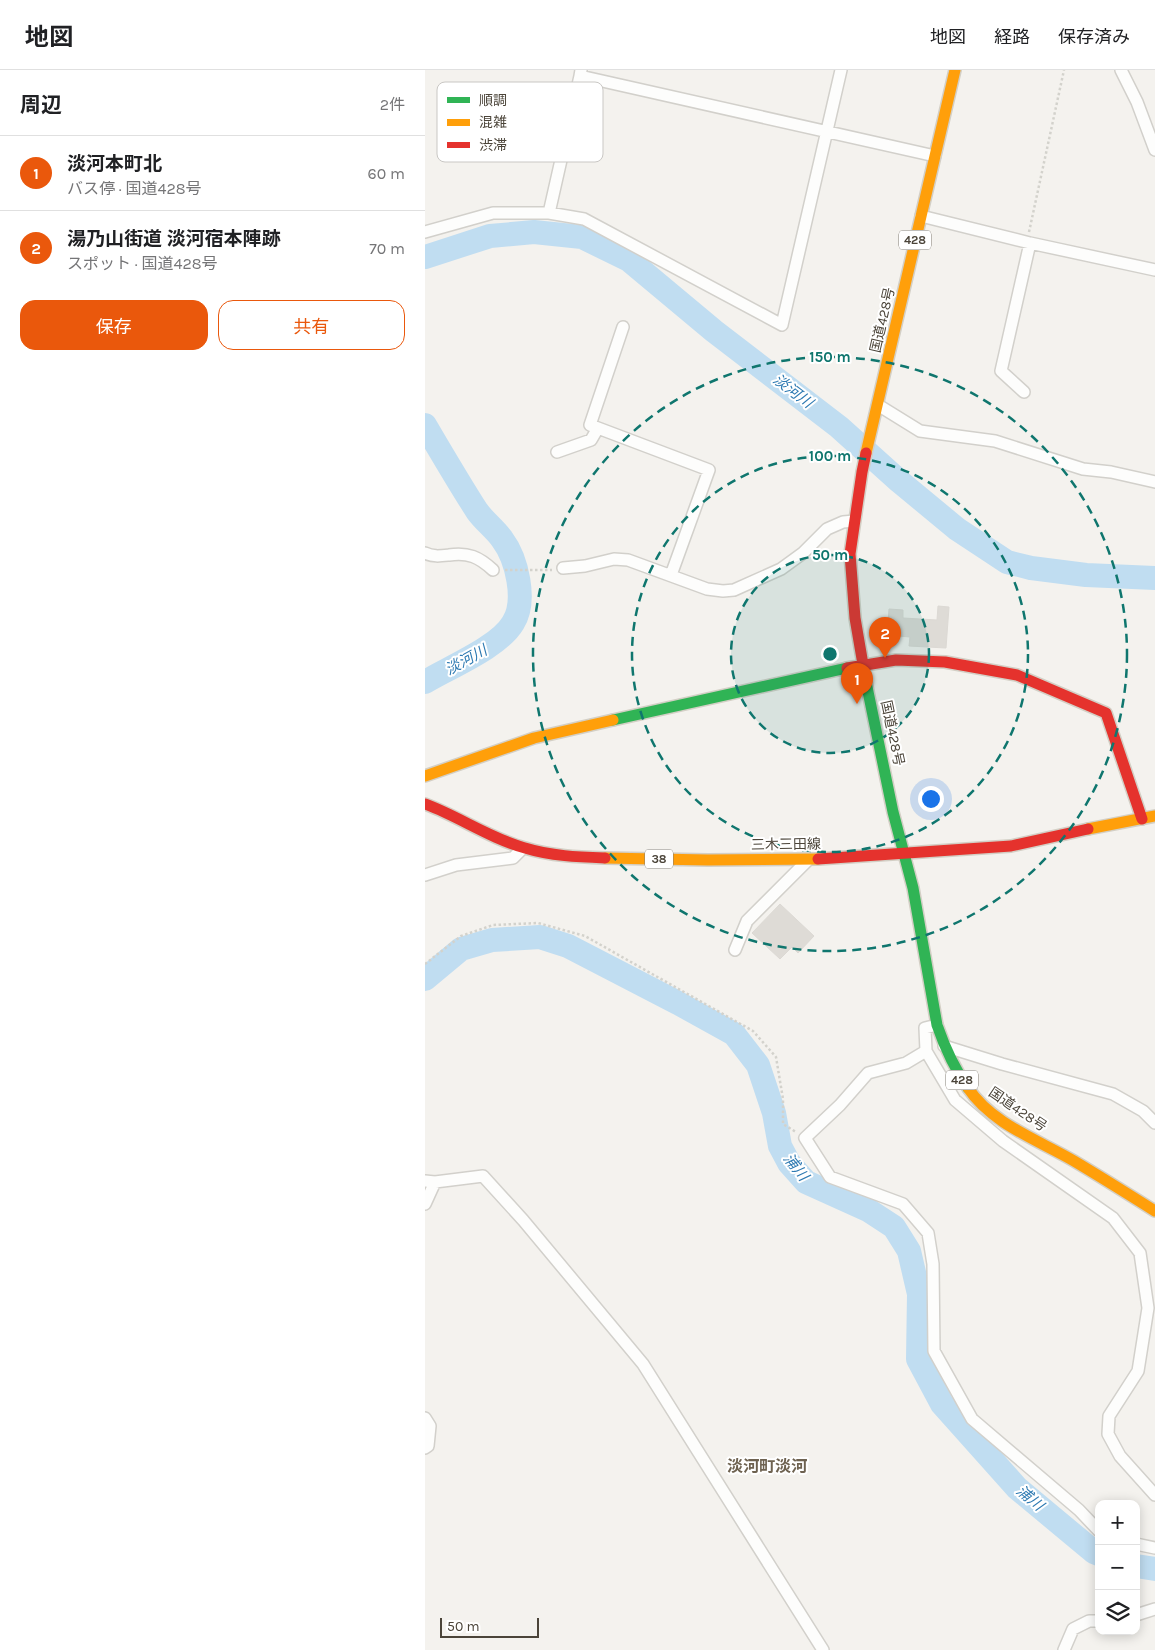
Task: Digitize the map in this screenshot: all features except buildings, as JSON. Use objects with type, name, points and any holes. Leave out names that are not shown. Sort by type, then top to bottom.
[{"type":"main road","name":"国道428号","points":[[955,70],[862,472],[854,521],[850,554],[855,618],[863,665],[903,853],[913,888],[937,1025],[957,1071],[975,1099],[1008,1125],[1155,1211]]},
{"type":"main road","points":[[425,776],[534,738],[693,701],[863,665],[896,660],[945,662],[1017,675],[1106,713],[1142,818]]},
{"type":"main road","name":"三木三田線","points":[[425,804],[523,848],[566,857],[808,860],[1011,846],[1155,816]]},
{"type":"street","points":[[425,232],[493,212],[549,213],[584,219],[782,324],[841,70]]},
{"type":"street","points":[[1121,70],[1137,102],[1155,150]]},
{"type":"street","points":[[581,73],[935,156]]},
{"type":"street","points":[[549,213],[561,162]]},
{"type":"street","points":[[921,216],[1029,243],[1155,270]]},
{"type":"street","points":[[1024,392],[1001,371],[1029,243]]},
{"type":"street","points":[[623,327],[590,425],[709,470],[671,575]]},
{"type":"street","points":[[877,408],[920,431],[995,441],[1083,469],[1111,472],[1155,482]]},
{"type":"street","points":[[557,452],[591,440],[598,428]]},
{"type":"street","points":[[563,568],[614,560],[628,560],[707,589],[734,590],[781,569],[803,553],[827,529],[843,522],[854,521]]},
{"type":"street","points":[[425,553],[439,556],[465,554],[482,560],[493,570]]},
{"type":"street","points":[[425,875],[457,865],[513,858],[523,848]]},
{"type":"street","points":[[735,950],[747,922],[808,860]]},
{"type":"street","points":[[937,1025],[925,1028],[926,1051],[955,1100],[1003,1141],[1113,1218],[1139,1253],[1148,1308],[1138,1371],[1109,1416],[1108,1434],[1120,1456],[1155,1495]]},
{"type":"street","points":[[945,1046],[1002,1064],[1113,1094],[1143,1111],[1155,1123]]},
{"type":"street","points":[[926,1051],[906,1063],[868,1073],[840,1105],[805,1138],[830,1177],[903,1204],[928,1233],[933,1264],[934,1351],[972,1419],[1079,1510],[1095,1526]]},
{"type":"street","points":[[425,1204],[430,1181],[483,1176],[523,1220],[637,1356],[823,1650]]},
{"type":"street","points":[[425,1418],[430,1426],[428,1446],[425,1448]]},
{"type":"street","points":[[1140,1545],[1155,1548]]},
{"type":"street","points":[[1140,1615],[1155,1609]]},
{"type":"street","points":[[1064,1650],[1073,1629],[1089,1621],[1095,1621]]},
{"type":"path","points":[[1029,243],[1064,70]]},
{"type":"path","points":[[493,570],[556,570],[563,568]]},
{"type":"path","points":[[425,964],[461,936],[493,925],[538,923],[585,936],[753,1031],[776,1057],[783,1099],[783,1124],[805,1138]]},
{"type":"waterway","name":"淡河川","points":[[425,257],[490,236],[534,232],[582,237],[629,260],[714,331],[839,427],[899,481],[957,529],[1007,562],[1031,568],[1086,575],[1155,578]]},
{"type":"waterway","name":"淡河川","points":[[425,425],[477,511],[499,535],[507,547],[516,569],[520,592],[517,614],[506,632],[486,648],[425,682]]},
{"type":"waterway","name":"浦川","points":[[425,979],[461,949],[492,940],[540,937],[568,946],[734,1034],[758,1065],[774,1113],[780,1146],[789,1163],[806,1182],[868,1210],[894,1227],[909,1251],[919,1294],[918,1359],[942,1404],[1017,1488],[1095,1552]]},
{"type":"waterway","name":"浦川","points":[[1140,1567],[1155,1569]]},
{"type":"traffic: fast","points":[[613,720],[847,668]]},
{"type":"traffic: fast","points":[[866,682],[893,812],[913,888],[937,1025],[950,1058],[968,1088]]},
{"type":"traffic: slow","points":[[866,453],[955,70]]},
{"type":"traffic: slow","points":[[425,776],[534,738],[613,720]]},
{"type":"traffic: slow","points":[[1088,829],[1155,816]]},
{"type":"traffic: slow","points":[[605,858],[708,860],[818,859]]},
{"type":"traffic: slow","points":[[968,1088],[978,1101],[1003,1121],[1074,1161],[1155,1211]]},
{"type":"traffic: jam","points":[[866,453],[850,554],[855,618],[866,682]]},
{"type":"traffic: jam","points":[[847,668],[896,660],[945,662],[1017,675],[1106,713],[1142,819]]},
{"type":"traffic: jam","points":[[425,804],[500,839],[525,848],[575,857],[605,858]]},
{"type":"traffic: jam","points":[[818,859],[1011,846],[1088,829]]},
{"type":"place","name":"湯乃山街道 淡河宿本陣跡","points":[[885,658]]},
{"type":"place","name":"淡河本町北","points":[[857,704]]},
{"type":"district","name":"淡河町淡河","points":[[767,1466]]}]
